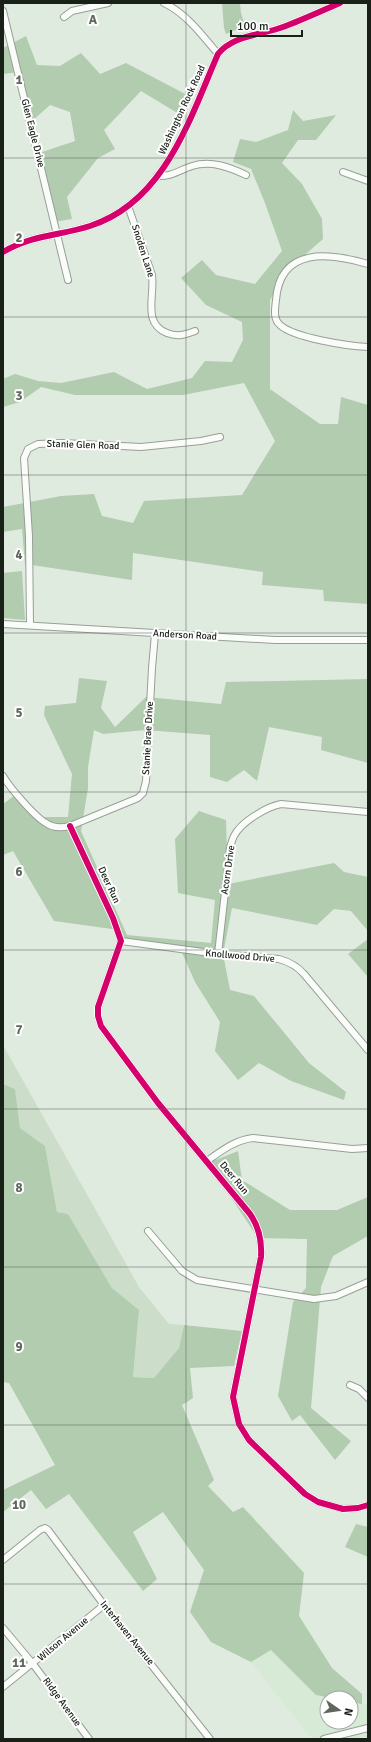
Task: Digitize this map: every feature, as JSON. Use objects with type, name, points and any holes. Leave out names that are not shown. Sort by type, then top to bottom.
[{"type":"street","points":[[64,17],[72,11],[108,3]]},
{"type":"street","points":[[164,3],[184,15],[218,54]]},
{"type":"street","name":"Washington Rock Road","points":[[3,252],[15,245],[35,238],[90,226],[111,217],[128,206],[145,191],[174,152],[218,54],[229,44],[283,27],[340,3]]},
{"type":"street","name":"Glen Eagle Drive","points":[[3,11],[68,280]]},
{"type":"street","points":[[157,176],[166,177],[194,166],[215,164],[230,168],[246,175]]},
{"type":"street","points":[[343,172],[368,181]]},
{"type":"street","name":"Snoden Lane","points":[[128,206],[154,284],[151,310],[153,321],[159,329],[171,335],[181,336],[194,331]]},
{"type":"street","points":[[368,264],[323,256],[307,257],[296,262],[288,269],[277,285],[274,315],[278,324],[291,333],[349,346],[368,347]]},
{"type":"street","name":"Stanie Glen Road","points":[[30,625],[29,536],[24,458],[28,449],[38,444],[62,443],[141,447],[201,441],[220,437]]},
{"type":"street","name":"Anderson Road","points":[[3,624],[275,640],[368,640]]},
{"type":"street","name":"Stanie Brae Drive","points":[[3,776],[44,823],[55,827],[64,828],[70,826],[136,800],[142,792],[146,781],[155,634]]},
{"type":"street","name":"Acorn Drive","points":[[218,954],[230,848],[236,832],[247,822],[270,806],[280,804],[368,812]]},
{"type":"street","name":"Deer Run","points":[[70,826],[113,918],[121,942],[98,1007],[98,1016],[101,1026],[158,1103],[255,1220],[262,1244],[233,1397],[239,1424],[249,1440],[305,1494],[318,1502],[343,1509],[358,1508],[368,1505]]},
{"type":"street","name":"Knollwood Drive","points":[[121,942],[218,954],[279,959],[294,965],[304,974],[368,1050]]},
{"type":"street","points":[[207,1161],[236,1142],[253,1138],[352,1149],[368,1148]]},
{"type":"street","points":[[148,1231],[182,1271],[188,1276],[203,1282],[314,1299],[328,1298],[368,1282]]},
{"type":"street","points":[[350,1385],[362,1391],[368,1398]]},
{"type":"street","name":"Interhaven Avenue","points":[[3,1560],[43,1528],[48,1530],[206,1738]]},
{"type":"street","name":"Wilson Avenue","points":[[3,1687],[34,1664],[104,1605]]},
{"type":"street","name":"Ridge Avenue","points":[[3,1628],[34,1664],[89,1739]]},
{"type":"street","points":[[324,1739],[368,1728]]},
{"type":"shaded area","points":[[222,3],[240,3],[245,26],[226,34],[224,28]]},
{"type":"shaded area","points":[[26,36],[37,65],[60,66],[81,53],[100,74],[126,63],[193,98],[184,117],[141,91],[104,130],[115,149],[98,158],[67,197],[72,219],[54,222],[39,153],[75,141],[70,112],[50,105],[31,122],[19,72],[3,74],[3,48]]},
{"type":"shaded area","points":[[293,110],[303,121],[336,115],[316,140],[298,140],[282,163],[302,184],[322,219],[323,239],[292,266],[270,300],[270,389],[320,424],[338,424],[341,397],[368,405],[368,604],[324,601],[323,590],[262,585],[263,572],[133,553],[132,580],[25,564],[22,529],[3,532],[3,507],[61,496],[94,494],[102,516],[133,523],[144,501],[242,495],[275,441],[244,383],[183,395],[75,395],[41,387],[20,402],[3,407],[3,379],[15,374],[38,381],[61,383],[114,372],[147,389],[192,378],[205,361],[232,362],[243,340],[242,322],[206,305],[181,278],[202,260],[216,275],[255,284],[282,251],[251,169],[233,162],[240,139],[256,142],[288,130]]},
{"type":"shaded area","points":[[22,571],[25,620],[3,618],[3,573]]},
{"type":"shaded area","points":[[79,678],[107,681],[101,708],[115,727],[146,697],[221,704],[226,682],[368,679],[368,763],[321,750],[322,737],[269,727],[257,781],[244,770],[227,782],[210,777],[210,735],[145,730],[103,734],[94,730],[88,767],[88,788],[81,831],[127,935],[211,943],[215,900],[178,893],[175,839],[199,811],[226,820],[228,884],[334,863],[344,872],[368,877],[368,931],[351,911],[334,909],[317,925],[232,908],[223,954],[230,990],[254,996],[309,1063],[346,1092],[344,1100],[291,1081],[259,1063],[238,1080],[215,1051],[220,1022],[195,982],[180,948],[123,939],[119,930],[54,921],[13,851],[3,855],[3,804],[15,795],[40,817],[68,817],[72,774],[44,715],[45,706],[76,703]]},
{"type":"shaded area","points":[[368,939],[368,977],[348,954]]},
{"type":"shaded area","points":[[3,1045],[139,1287],[169,1324],[184,1325],[179,1348],[154,1378],[133,1377],[139,1310],[112,1288],[68,1214],[57,1212],[45,1146],[20,1128],[15,1089],[3,1084]]},
{"type":"shaded area","points":[[3,1084],[15,1089],[20,1128],[45,1146],[57,1212],[68,1214],[112,1288],[139,1310],[133,1377],[154,1378],[179,1348],[184,1325],[242,1331],[234,1366],[190,1368],[193,1398],[182,1405],[214,1480],[208,1486],[233,1512],[243,1507],[304,1573],[299,1616],[332,1668],[357,1690],[319,1690],[319,1696],[316,1695],[271,1650],[251,1662],[211,1642],[190,1612],[204,1570],[163,1512],[133,1532],[157,1579],[143,1591],[69,1494],[46,1509],[31,1490],[3,1512],[3,1490],[55,1465],[9,1383],[3,1382]]},
{"type":"shaded area","points":[[238,1151],[242,1180],[290,1210],[337,1210],[368,1197],[368,1236],[333,1256],[321,1287],[311,1408],[351,1441],[335,1460],[300,1415],[292,1421],[278,1396],[293,1302],[306,1288],[307,1239],[258,1238],[208,1163]]},
{"type":"shaded area","points":[[356,1524],[368,1527],[368,1557],[345,1547]]},
{"type":"shaded area","points":[[271,1650],[316,1695],[319,1696],[319,1730],[359,1730],[359,1703],[368,1704],[368,1739],[312,1739],[251,1662]]},
{"type":"shaded area","points":[[359,1691],[362,1694],[362,1704],[359,1703]]},
{"type":"cycle path","points":[[3,252],[14,246],[36,238],[90,226],[116,214],[138,198],[156,178],[172,155],[197,104],[218,54],[224,48],[240,39],[275,30],[340,3]]},
{"type":"cycle path","points":[[70,826],[113,918],[121,941],[98,1007],[98,1016],[101,1026],[158,1103],[250,1214],[256,1224],[259,1234],[261,1257],[233,1397],[239,1424],[249,1440],[305,1494],[318,1502],[343,1509],[358,1508],[368,1505]]}]
